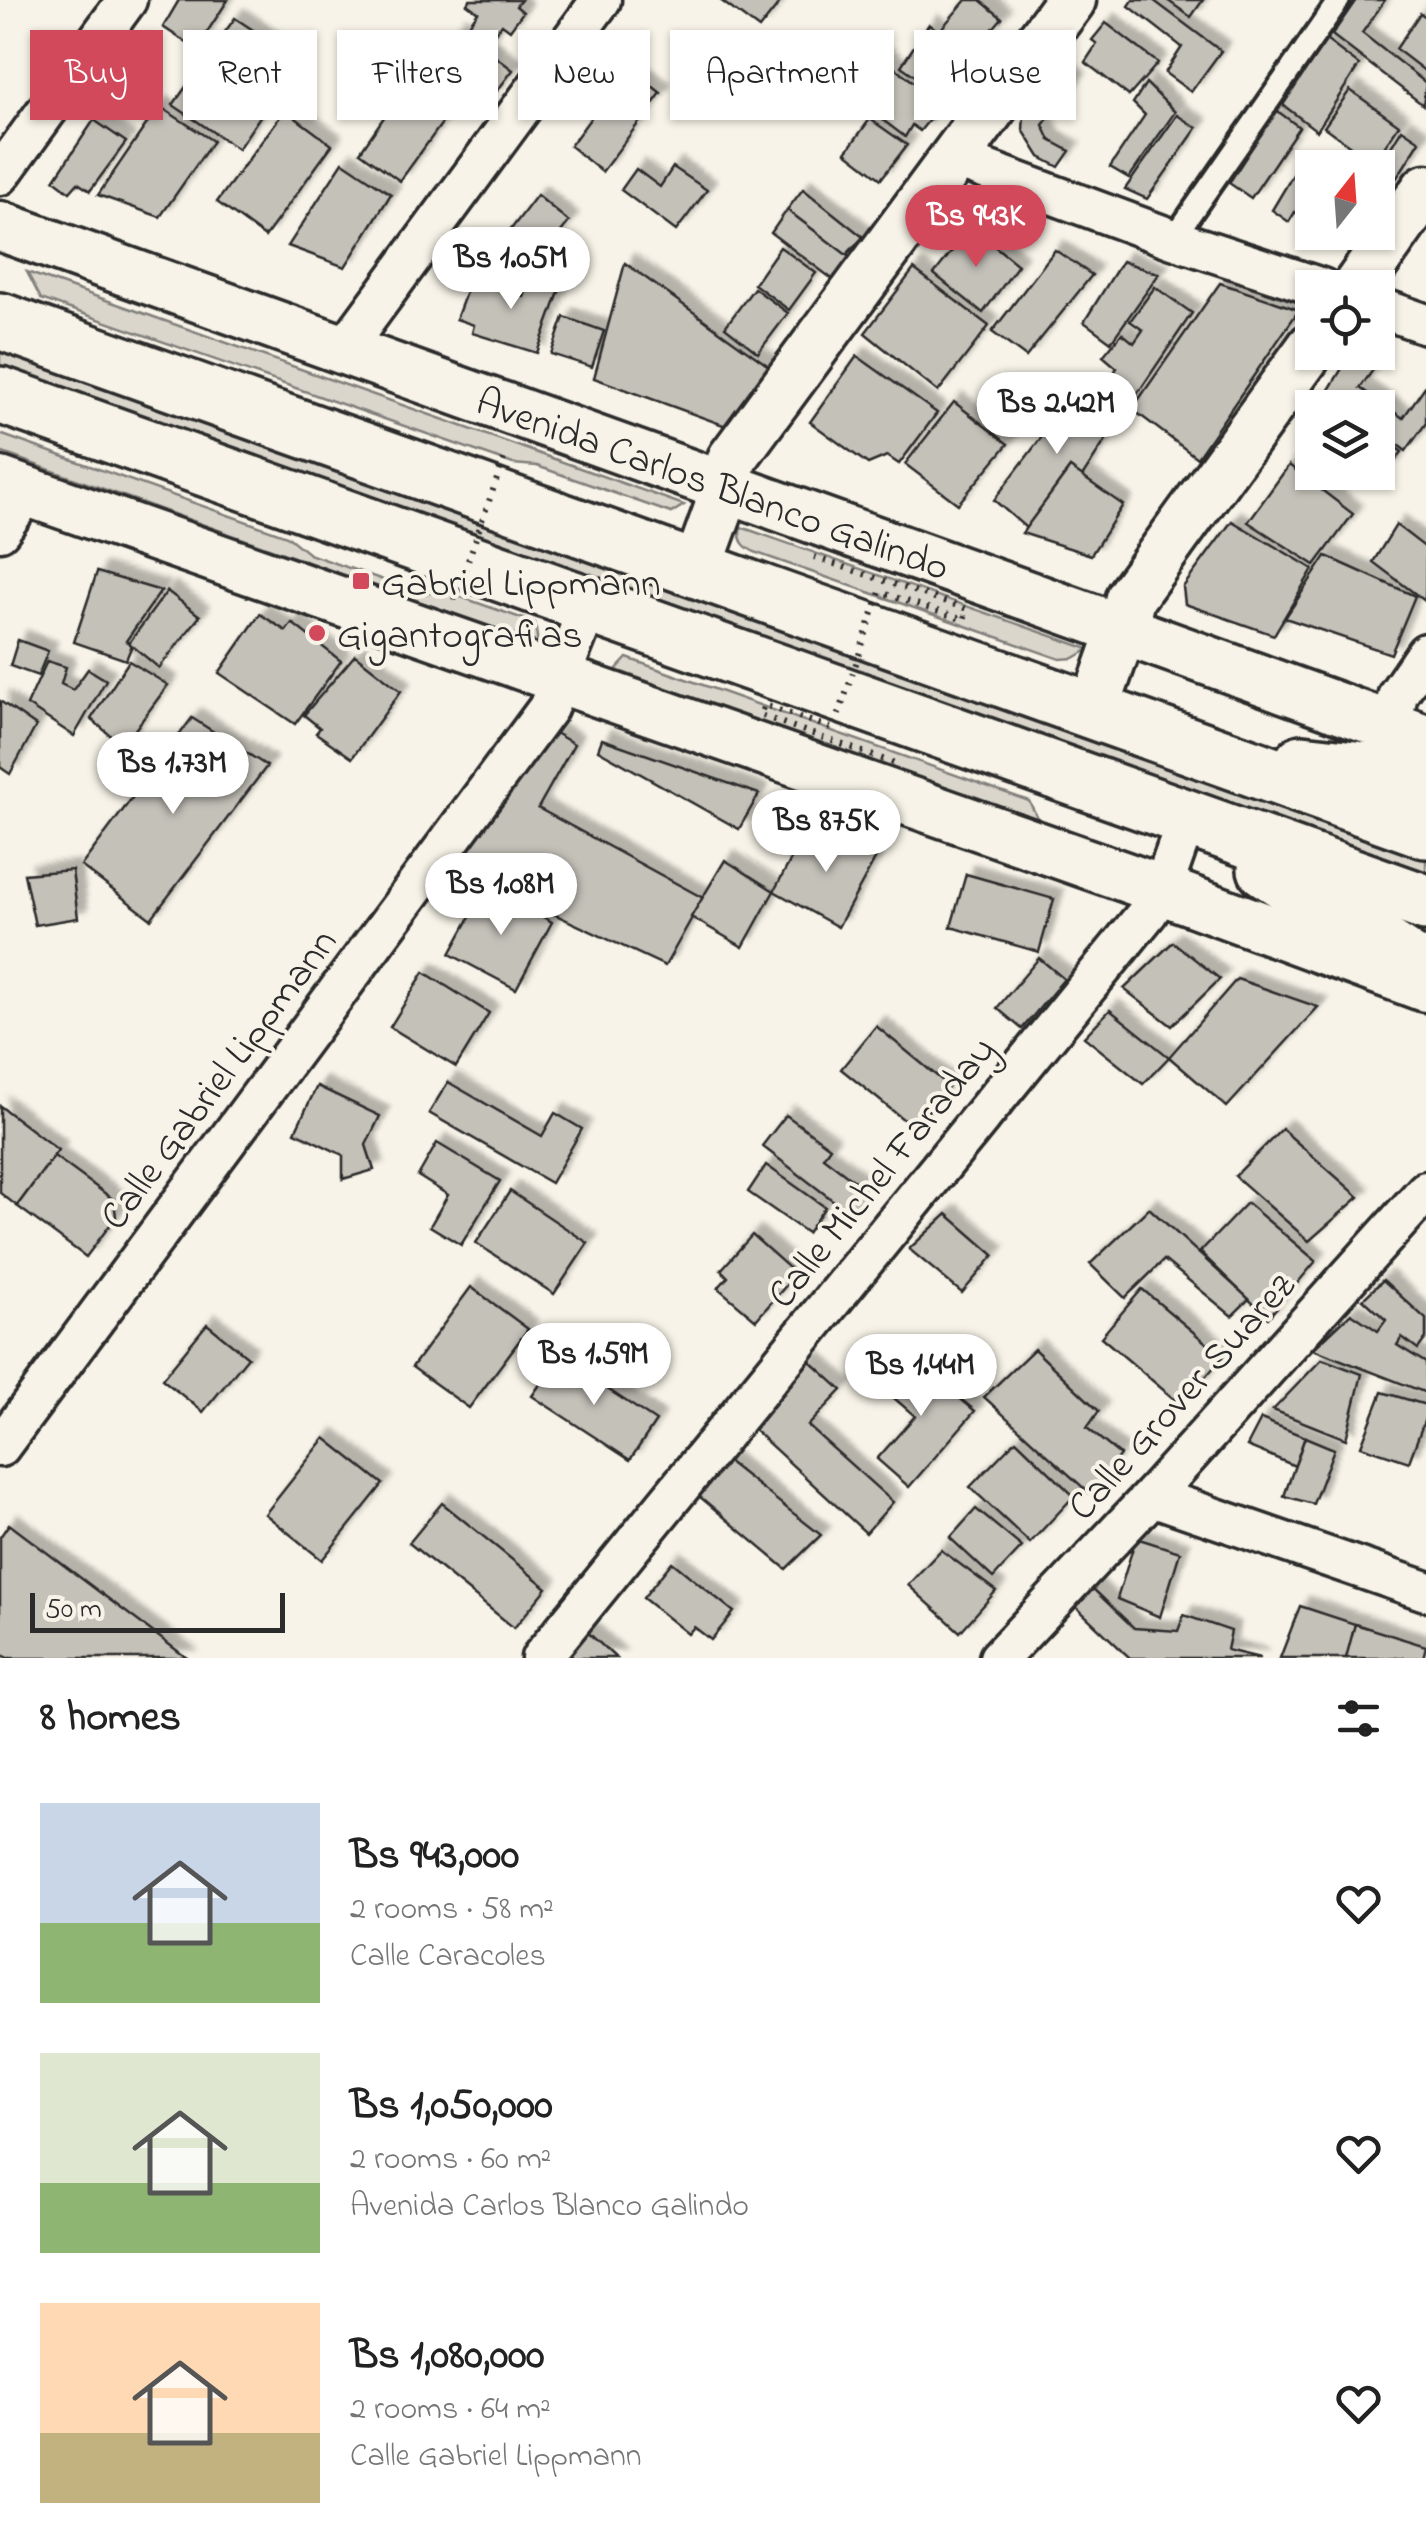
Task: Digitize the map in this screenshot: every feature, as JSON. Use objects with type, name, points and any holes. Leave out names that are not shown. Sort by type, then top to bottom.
[{"type":"highway","points":[[0,321],[1426,830]]},
{"type":"highway","points":[[0,395],[1426,903]]},
{"type":"highway","points":[[1210,752],[1426,777]]},
{"type":"highway","points":[[1210,752],[1426,803]]},
{"type":"highway","points":[[1188,819],[1426,938]]},
{"type":"highway","points":[[1188,819],[1426,972]]},
{"type":"street","points":[[0,174],[127,0]]},
{"type":"street","points":[[342,352],[601,0]]},
{"type":"street","points":[[696,570],[732,460],[1071,0]]},
{"type":"street","points":[[956,158],[1173,239],[1295,279]]},
{"type":"street","points":[[1369,270],[1426,188]]},
{"type":"street","name":"Avenida Carlos Blanco Galindo","points":[[0,226],[342,352],[726,486],[1127,613],[1408,733]]},
{"type":"street","points":[[1395,313],[1426,324]]},
{"type":"street","points":[[1094,710],[1127,613],[1296,370]]},
{"type":"street","points":[[0,530],[14,487],[1162,890],[1426,988]]},
{"type":"street","name":"Calle Gabriel Lippmann","points":[[0,1447],[548,708],[589,605]]},
{"type":"street","points":[[1408,733],[1398,694],[1426,653]]},
{"type":"street","name":"Calle Michel Faraday","points":[[541,1658],[1148,912],[1162,890],[1188,819]]},
{"type":"street","name":"Calle Grover Suarez","points":[[1000,1658],[1152,1496],[1426,1191]]},
{"type":"street","points":[[1152,1496],[1426,1591]]},
{"type":"lane","points":[[1173,239],[1340,0]]},
{"type":"path","points":[[454,600],[505,456]]},
{"type":"path","points":[[814,558],[967,609],[964,620],[880,592],[834,729],[764,705],[760,715],[899,765]]},
{"type":"shaded area","points":[[27,272],[684,505],[671,513],[537,466],[513,464],[41,299]]},
{"type":"shaded area","points":[[0,348],[1426,857],[1426,876],[0,368]]},
{"type":"shaded area","points":[[0,434],[287,536],[309,554],[423,594],[444,591],[535,623],[538,644],[0,452]]},
{"type":"shaded area","points":[[741,527],[1089,649],[1074,658],[1060,659],[757,553],[743,543]]},
{"type":"shaded area","points":[[627,658],[1029,801],[1040,823],[616,670]]},
{"type":"building","points":[[179,0],[228,0],[208,30],[183,30],[183,40],[163,27]]},
{"type":"building","points":[[470,0],[521,0],[516,6],[523,12],[510,30],[502,24],[497,30],[471,30],[467,27],[478,12],[467,4]]},
{"type":"building","points":[[720,0],[782,0],[759,29]]},
{"type":"building","points":[[966,0],[980,0],[1002,18],[992,30],[941,29]]},
{"type":"building","points":[[1133,0],[1153,0],[1221,51],[1191,92],[1165,73],[1182,47],[1129,6]]},
{"type":"building","points":[[1167,0],[1203,0],[1191,17]]},
{"type":"building","points":[[1356,0],[1385,0],[1362,33],[1426,83],[1423,105],[1332,35]]},
{"type":"building","points":[[1420,13],[1426,17],[1426,72],[1396,49]]},
{"type":"building","points":[[235,18],[253,30],[226,30]]},
{"type":"building","points":[[1106,23],[1158,63],[1129,96],[1085,62],[1097,44],[1092,40]]},
{"type":"building","points":[[1326,40],[1359,65],[1317,131],[1283,105]]},
{"type":"building","points":[[914,46],[914,75],[901,66]]},
{"type":"building","points":[[498,58],[513,70],[498,90]]},
{"type":"building","points":[[894,67],[914,82],[914,120],[929,120],[920,131],[912,125],[905,137],[883,120],[894,120]]},
{"type":"building","points":[[1146,83],[1175,112],[1129,178],[1110,167],[1145,115],[1133,103]]},
{"type":"building","points":[[650,84],[661,93],[650,108]]},
{"type":"building","points":[[1350,90],[1399,125],[1383,150],[1356,150],[1324,127]]},
{"type":"building","points":[[183,91],[183,112],[173,105]]},
{"type":"building","points":[[163,109],[213,141],[160,217],[98,195],[149,120],[163,120]]},
{"type":"building","points":[[1276,110],[1299,127],[1251,198],[1229,183]]},
{"type":"building","points":[[1177,115],[1197,128],[1147,199],[1125,189]]},
{"type":"building","points":[[94,120],[126,142],[90,191],[78,183],[70,192],[54,180]]},
{"type":"building","points":[[195,120],[258,120],[238,149]]},
{"type":"building","points":[[278,120],[298,120],[332,145],[265,237],[217,202]]},
{"type":"building","points":[[382,120],[444,120],[400,181],[360,152]]},
{"type":"building","points":[[589,120],[641,120],[602,172],[570,146]]},
{"type":"building","points":[[869,120],[907,145],[881,179],[846,152]]},
{"type":"building","points":[[1024,120],[1047,120],[1043,125],[1050,140],[1070,151],[1059,167],[1040,157],[1023,130]]},
{"type":"building","points":[[1402,129],[1420,141],[1395,181],[1395,150],[1389,150]]},
{"type":"building","points":[[343,162],[391,194],[345,267],[288,246]]},
{"type":"building","points":[[673,167],[707,190],[676,231],[621,190],[636,169],[660,187]]},
{"type":"building","points":[[1295,171],[1295,212],[1289,222],[1272,210]]},
{"type":"building","points":[[803,189],[863,237],[846,255],[787,210]]},
{"type":"building","points":[[537,195],[569,222],[519,284],[487,261]]},
{"type":"building","points":[[787,210],[852,259],[835,281],[771,233]]},
{"type":"building","points":[[971,227],[1018,265],[983,313],[934,274]]},
{"type":"building","points":[[780,247],[816,273],[789,310],[754,284]]},
{"type":"building","points":[[1055,250],[1092,275],[1026,357],[992,332]]},
{"type":"building","points":[[1122,261],[1159,274],[1111,342],[1084,322]]},
{"type":"building","points":[[625,263],[770,367],[726,426],[594,378]]},
{"type":"building","points":[[914,269],[989,326],[938,392],[865,333]]},
{"type":"building","points":[[534,272],[563,281],[537,353],[472,333],[474,325],[456,319],[471,279],[524,297]]},
{"type":"building","points":[[1220,283],[1295,309],[1295,316],[1197,458],[1132,409]]},
{"type":"building","points":[[1155,287],[1192,313],[1125,412],[1101,391],[1117,368],[1103,356],[1122,333],[1134,343],[1143,330],[1130,321]]},
{"type":"building","points":[[754,288],[788,313],[758,353],[725,327]]},
{"type":"building","points":[[564,317],[604,331],[592,367],[551,354]]},
{"type":"building","points":[[857,356],[937,413],[899,464],[887,456],[868,464],[810,422]]},
{"type":"building","points":[[1341,370],[1373,370],[1360,388],[1363,390],[1329,390]]},
{"type":"building","points":[[1426,385],[1426,423],[1406,451],[1395,443],[1395,412],[1403,418]]},
{"type":"building","points":[[1078,389],[1118,421],[1082,477],[1070,468],[1026,528],[994,500]]},
{"type":"building","points":[[954,402],[1008,444],[958,504],[905,464]]},
{"type":"building","points":[[1289,465],[1295,470],[1295,490],[1322,490],[1353,514],[1315,565],[1248,522]]},
{"type":"building","points":[[1070,468],[1123,505],[1091,555],[1022,533]]},
{"type":"building","points":[[1232,521],[1313,569],[1274,635],[1185,604],[1183,587]]},
{"type":"building","points":[[1396,525],[1426,548],[1425,601],[1373,562]]},
{"type":"building","points":[[1326,556],[1415,596],[1391,654],[1285,618]]},
{"type":"building","points":[[97,572],[161,591],[126,641],[132,645],[126,660],[74,642]]},
{"type":"building","points":[[167,591],[200,616],[159,668],[129,643]]},
{"type":"building","points":[[260,614],[286,631],[292,623],[341,661],[295,724],[219,673]]},
{"type":"building","points":[[18,640],[48,651],[38,676],[10,666]]},
{"type":"building","points":[[355,655],[401,691],[352,758],[316,733],[320,728],[304,715]]},
{"type":"building","points":[[47,661],[66,667],[61,684],[73,690],[88,669],[106,680],[74,736],[27,705]]},
{"type":"building","points":[[129,661],[168,685],[123,746],[91,719]]},
{"type":"building","points":[[0,701],[36,726],[10,774],[0,767]]},
{"type":"building","points":[[192,718],[267,766],[151,919],[81,866]]},
{"type":"building","points":[[555,733],[574,744],[538,808],[703,898],[665,966],[451,866]]},
{"type":"building","points":[[602,739],[759,794],[739,829],[598,750]]},
{"type":"building","points":[[809,826],[842,845],[847,835],[879,852],[838,927],[774,891]]},
{"type":"building","points":[[725,860],[774,891],[743,947],[691,917]]},
{"type":"building","points":[[72,870],[78,918],[35,925],[24,874]]},
{"type":"building","points":[[966,874],[1054,899],[1039,952],[951,927]]},
{"type":"building","points":[[487,886],[552,922],[516,989],[450,954]]},
{"type":"building","points":[[1173,942],[1220,979],[1172,1026],[1124,989]]},
{"type":"building","points":[[1039,958],[1064,979],[1022,1029],[997,1008]]},
{"type":"building","points":[[424,972],[489,1013],[456,1067],[390,1027]]},
{"type":"building","points":[[1237,979],[1318,1007],[1227,1107],[1169,1057]]},
{"type":"building","points":[[1110,1010],[1169,1057],[1143,1084],[1084,1037]]},
{"type":"building","points":[[876,1026],[949,1086],[914,1128],[841,1069]]},
{"type":"building","points":[[448,1082],[542,1136],[555,1113],[582,1129],[551,1183],[429,1113]]},
{"type":"building","points":[[317,1086],[380,1116],[366,1145],[374,1170],[343,1179],[343,1155],[295,1132]]},
{"type":"building","points":[[0,1106],[58,1150],[17,1206],[0,1193]]},
{"type":"building","points":[[786,1115],[830,1147],[823,1157],[869,1192],[852,1215],[762,1146]]},
{"type":"building","points":[[1282,1129],[1359,1197],[1309,1241],[1235,1176]]},
{"type":"building","points":[[437,1143],[500,1181],[461,1245],[430,1226],[448,1195],[418,1176]]},
{"type":"building","points":[[54,1156],[114,1200],[116,1217],[86,1257],[17,1206]]},
{"type":"building","points":[[766,1165],[825,1207],[807,1233],[748,1192]]},
{"type":"building","points":[[510,1191],[588,1243],[554,1294],[476,1243]]},
{"type":"building","points":[[1247,1203],[1316,1261],[1268,1318],[1200,1252]]},
{"type":"building","points":[[1149,1208],[1249,1299],[1232,1316],[1164,1260],[1125,1298],[1090,1264]]},
{"type":"building","points":[[947,1214],[994,1255],[962,1293],[909,1249]]},
{"type":"building","points":[[752,1235],[796,1274],[756,1320],[718,1288],[728,1277],[721,1270]]},
{"type":"building","points":[[1383,1280],[1426,1319],[1426,1338],[1418,1349],[1402,1337],[1397,1345],[1426,1363],[1426,1393],[1313,1349],[1351,1313],[1378,1331],[1386,1320],[1363,1299]]},
{"type":"building","points":[[471,1287],[528,1329],[469,1408],[412,1367]]},
{"type":"building","points":[[1142,1289],[1223,1357],[1181,1405],[1101,1337]]},
{"type":"building","points":[[207,1324],[248,1357],[203,1412],[162,1379]]},
{"type":"building","points":[[1034,1349],[1099,1411],[1087,1428],[1120,1455],[1089,1493],[984,1397]]},
{"type":"building","points":[[907,1354],[975,1411],[909,1487],[877,1459],[915,1416],[880,1386]]},
{"type":"building","points":[[559,1357],[656,1421],[630,1460],[532,1396]]},
{"type":"building","points":[[1322,1359],[1362,1374],[1346,1439],[1273,1410]]},
{"type":"building","points":[[810,1361],[842,1390],[808,1426],[893,1502],[866,1533],[754,1430]]},
{"type":"building","points":[[1382,1392],[1426,1405],[1426,1416],[1409,1462],[1361,1446]]},
{"type":"building","points":[[1261,1419],[1305,1437],[1295,1466],[1247,1446]]},
{"type":"building","points":[[1305,1437],[1334,1449],[1313,1504],[1284,1496]]},
{"type":"building","points":[[325,1438],[383,1484],[322,1560],[265,1514]]},
{"type":"building","points":[[1016,1440],[1074,1496],[1030,1543],[970,1487]]},
{"type":"building","points":[[727,1461],[821,1535],[786,1569],[699,1496]]},
{"type":"building","points":[[442,1503],[547,1588],[514,1628],[409,1543]]},
{"type":"building","points":[[976,1509],[1022,1547],[993,1578],[950,1538]]},
{"type":"building","points":[[9,1524],[187,1658],[7,1658],[0,1653],[0,1537]]},
{"type":"building","points":[[1136,1538],[1180,1552],[1160,1617],[1117,1599]]},
{"type":"building","points":[[941,1550],[996,1591],[960,1632],[908,1585]]},
{"type":"building","points":[[672,1562],[734,1612],[711,1640],[694,1627],[688,1634],[643,1598]]},
{"type":"building","points":[[1090,1586],[1134,1628],[1178,1631],[1184,1615],[1231,1631],[1227,1650],[1260,1658],[1130,1658],[1074,1605]]},
{"type":"building","points":[[1300,1606],[1355,1624],[1347,1658],[1280,1658]]},
{"type":"building","points":[[1355,1624],[1426,1646],[1423,1658],[1346,1658]]},
{"type":"building","points":[[584,1629],[616,1658],[573,1658],[563,1647]]},
{"type":"place","name":"Gabriel Lippmann","points":[[361,581]]},
{"type":"place","name":"Gigantografias","points":[[317,633]]}]
